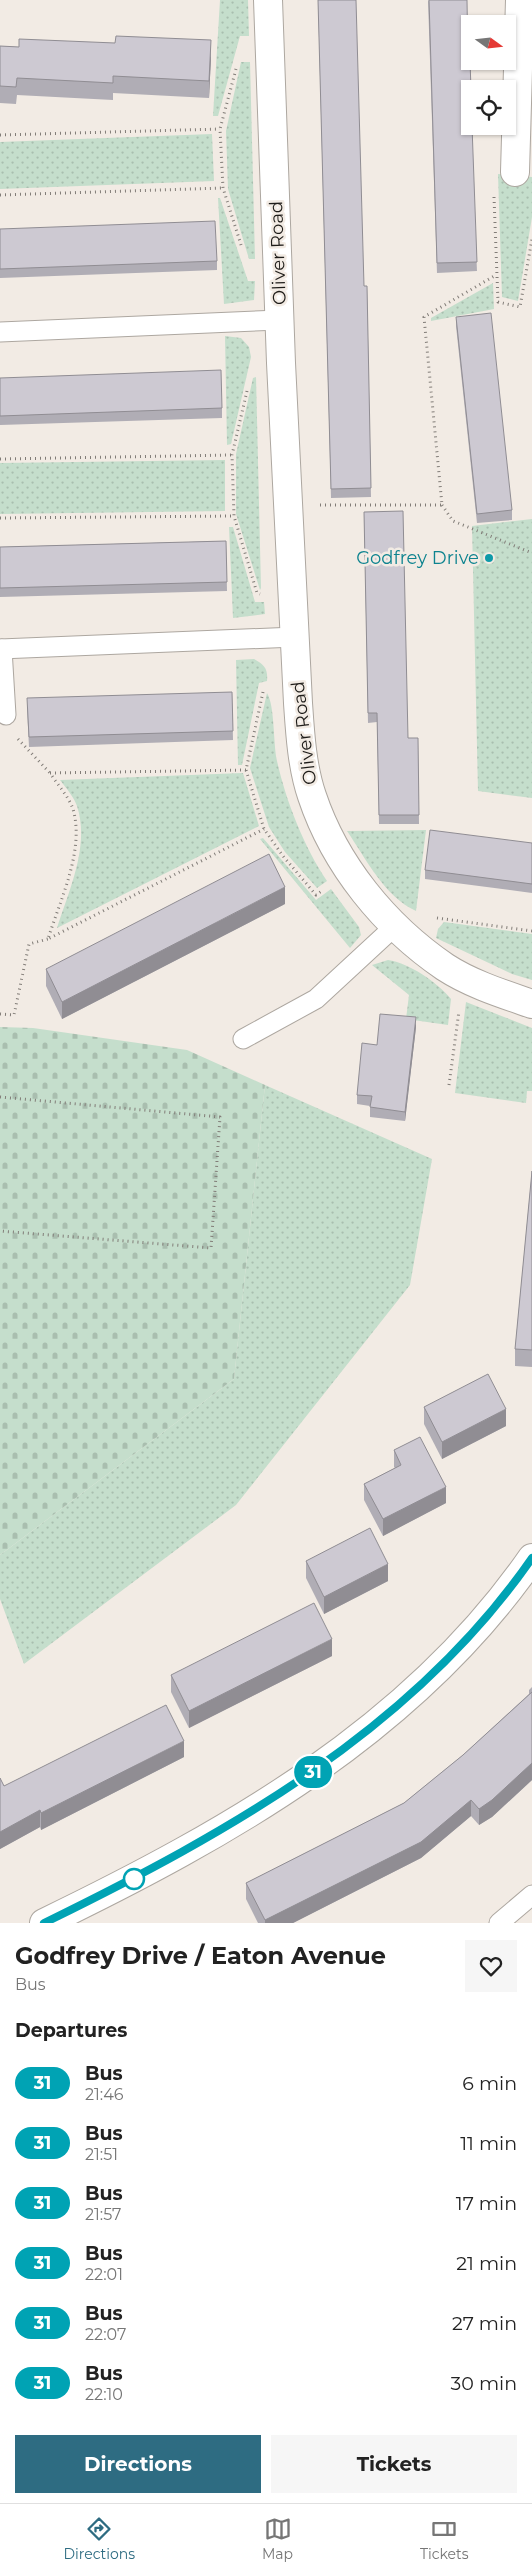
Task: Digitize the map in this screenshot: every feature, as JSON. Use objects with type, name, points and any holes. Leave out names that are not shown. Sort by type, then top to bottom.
[{"type":"street","name":"Oliver Road","points":[[268,0],[281,363],[295,637],[301,745],[311,795],[331,842],[348,870],[387,918],[431,957],[463,976],[495,992],[532,1004]]},
{"type":"street","points":[[515,172],[525,71],[520,0]]},
{"type":"street","points":[[44,1923],[126,1884],[276,1798],[343,1752],[407,1699],[455,1652],[520,1576],[532,1558]]},
{"type":"lane","points":[[0,332],[280,320]]},
{"type":"lane","points":[[6,715],[1,649],[295,637]]},
{"type":"lane","points":[[243,1040],[316,999],[387,918]]},
{"type":"lane","points":[[499,1923],[532,1895]]},
{"type":"path","points":[[243,251],[224,188],[220,130],[240,49],[270,40]]},
{"type":"path","points":[[0,135],[220,130]]},
{"type":"path","points":[[515,172],[493,170],[498,302],[520,307],[532,238]]},
{"type":"path","points":[[0,195],[224,188]]},
{"type":"path","points":[[496,275],[424,317],[442,505],[453,522],[532,553]]},
{"type":"path","points":[[281,363],[252,370],[232,455],[234,516],[257,593],[294,597]]},
{"type":"path","points":[[0,458],[232,455]]},
{"type":"path","points":[[288,506],[442,505]]},
{"type":"path","points":[[0,518],[234,516]]},
{"type":"path","points":[[6,715],[19,742],[50,773],[72,808],[76,839],[71,866],[48,939]]},
{"type":"path","points":[[50,773],[246,770]]},
{"type":"path","points":[[0,1014],[14,1015],[29,944],[48,939],[264,829]]},
{"type":"path","points":[[387,918],[532,930]]},
{"type":"path","points":[[449,1085],[463,976]]},
{"type":"path","points":[[0,1097],[220,1117],[211,1248],[0,1231]]},
{"type":"green space","points":[[220,0],[248,0],[249,36],[240,36],[218,116],[213,116]]},
{"type":"green space","points":[[241,62],[250,62],[255,259],[249,259],[228,189],[226,131]]},
{"type":"green space","points":[[212,134],[214,181],[0,189],[0,142]]},
{"type":"green space","points":[[498,174],[532,177],[532,217],[518,301],[502,297]]},
{"type":"green space","points":[[218,198],[220,198],[248,281],[255,281],[254,300],[224,304]]},
{"type":"green space","points":[[493,283],[494,309],[431,321],[431,318]]},
{"type":"green space","points":[[225,336],[241,338],[249,347],[251,357],[231,444],[227,445]]},
{"type":"green space","points":[[256,377],[260,590],[236,514],[236,454],[253,378]]},
{"type":"green space","points":[[225,460],[225,511],[0,514],[0,463]]},
{"type":"green space","points":[[532,519],[532,798],[478,791],[472,526]]},
{"type":"green space","points":[[229,527],[233,527],[255,602],[264,602],[265,614],[233,618]]},
{"type":"green space","points":[[254,659],[265,668],[267,681],[259,683],[242,765],[238,765],[236,660]]},
{"type":"green space","points":[[267,693],[273,715],[277,761],[285,792],[303,839],[327,881],[317,888],[285,852],[269,827],[250,768]]},
{"type":"green space","points":[[243,773],[259,826],[57,928],[76,868],[81,837],[77,806],[60,780]]},
{"type":"green space","points":[[426,830],[416,911],[395,897],[386,887],[347,831]]},
{"type":"green space","points":[[263,838],[316,900],[331,889],[359,927],[361,935],[350,948],[260,839]]},
{"type":"green space","points":[[444,922],[532,934],[532,980],[512,974],[436,938],[438,929]]},
{"type":"green space","points":[[388,960],[413,969],[430,980],[451,999],[448,1025],[406,1019],[409,995],[372,965]]},
{"type":"green space","points":[[466,1002],[532,1028],[532,1091],[527,1091],[526,1103],[455,1093]]},
{"type":"green space","points":[[0,1027],[33,1028],[187,1050],[265,1085],[234,1379],[0,1555]]},
{"type":"green space","points":[[265,1085],[432,1159],[410,1285],[236,1505],[24,1664],[0,1599],[0,1555],[234,1379]]},
{"type":"building","points":[[318,0],[356,0],[364,286],[367,286],[371,488],[331,489]]},
{"type":"building","points":[[429,0],[467,0],[467,15],[461,15],[461,70],[470,70],[471,80],[461,80],[461,135],[472,135],[477,262],[437,263]]},
{"type":"building","points":[[116,36],[211,40],[209,81],[113,76],[113,83],[17,78],[16,87],[0,86],[0,46],[19,47],[19,39],[115,43]]},
{"type":"building","points":[[215,221],[217,261],[0,269],[0,229]]},
{"type":"building","points":[[491,313],[512,510],[477,514],[456,317]]},
{"type":"building","points":[[221,370],[222,408],[0,416],[0,378]]},
{"type":"building","points":[[403,511],[408,738],[418,738],[419,815],[379,815],[377,713],[368,713],[364,512]]},
{"type":"building","points":[[226,541],[227,582],[0,588],[0,547]]},
{"type":"building","points":[[232,692],[233,731],[29,737],[27,698]]},
{"type":"building","points":[[430,830],[532,843],[532,884],[425,870]]},
{"type":"building","points":[[269,854],[285,887],[62,1002],[46,969]]},
{"type":"building","points":[[380,1014],[416,1017],[405,1112],[370,1107],[372,1096],[357,1095],[362,1043],[377,1045]]},
{"type":"building","points":[[532,1171],[532,1350],[515,1349]]},
{"type":"building","points":[[488,1374],[506,1409],[442,1442],[424,1407]]},
{"type":"building","points":[[420,1437],[446,1487],[383,1519],[364,1484],[401,1465],[394,1450]]},
{"type":"building","points":[[370,1528],[388,1564],[324,1597],[306,1561]]},
{"type":"building","points":[[314,1603],[332,1639],[189,1711],[171,1675]]},
{"type":"building","points":[[532,1692],[532,1763],[492,1800],[479,1809],[471,1800],[421,1842],[265,1920],[246,1883],[404,1803],[463,1755]]},
{"type":"building","points":[[166,1705],[184,1741],[41,1813],[40,1810],[0,1832],[0,1778],[4,1786]]},
{"type":"bus line","name":"31","points":[[44,1923],[126,1884],[276,1798],[343,1752],[407,1699],[455,1652],[520,1576],[532,1558]]},
{"type":"place","name":"Godfrey Drive","points":[[489,558]]}]
